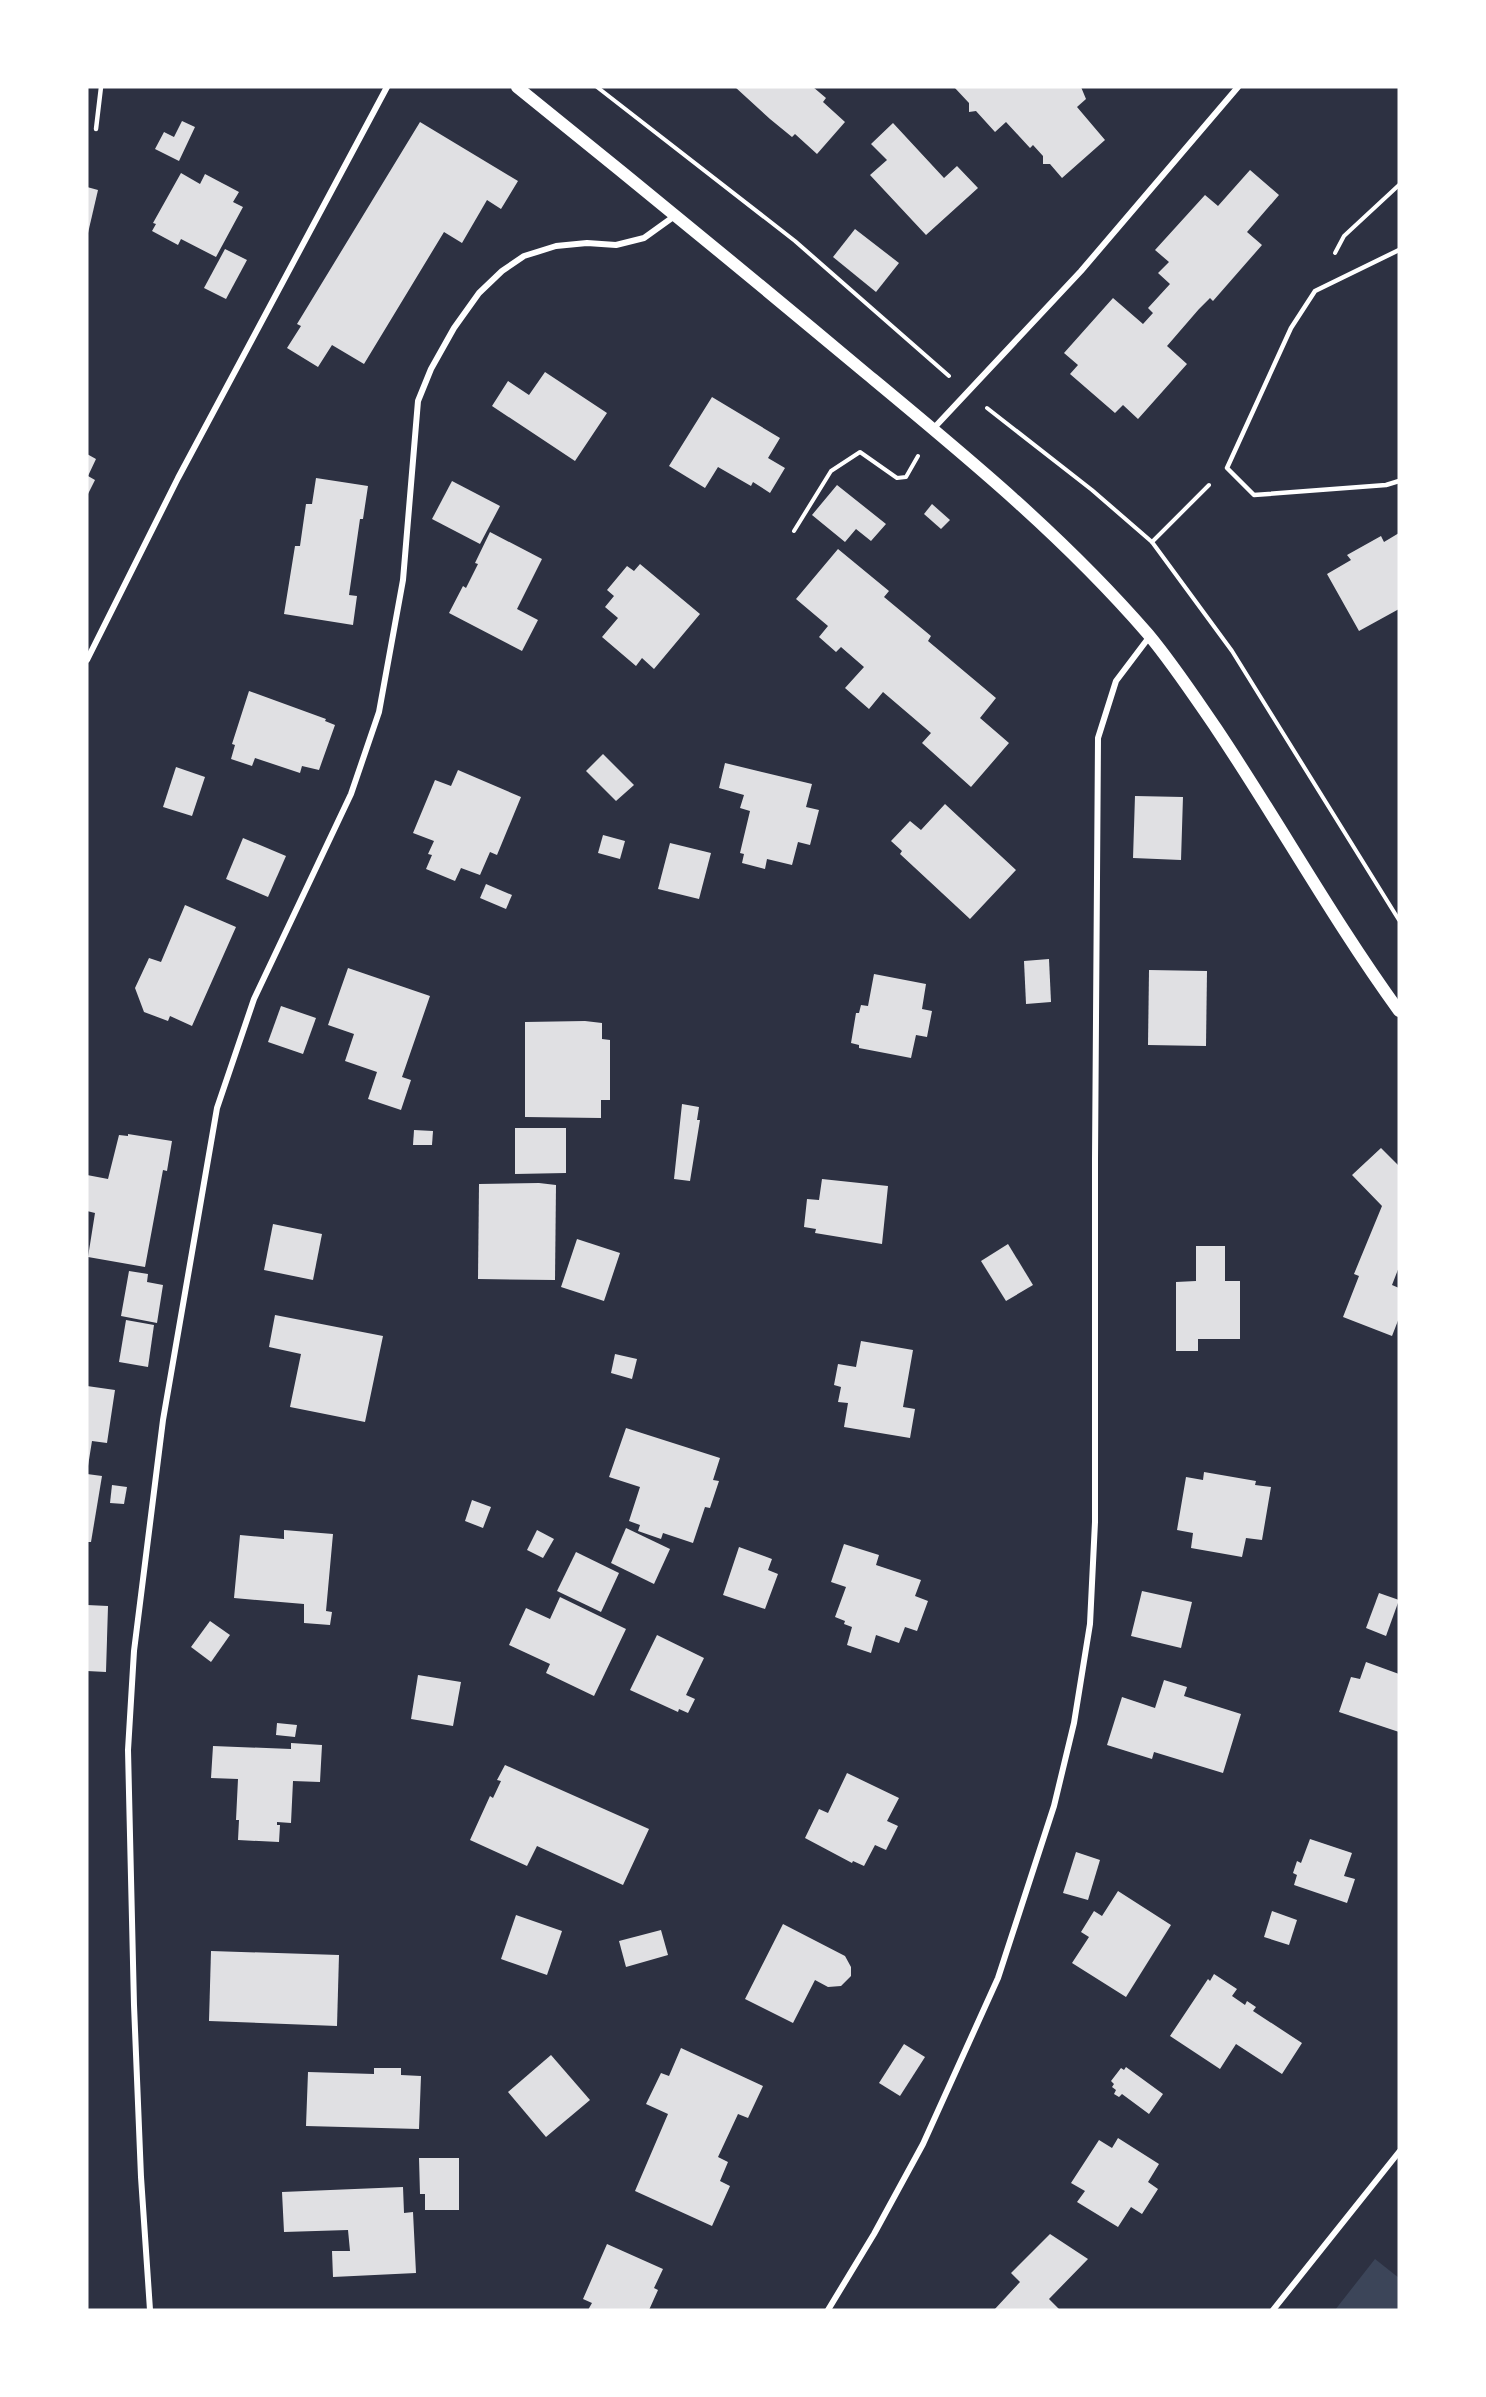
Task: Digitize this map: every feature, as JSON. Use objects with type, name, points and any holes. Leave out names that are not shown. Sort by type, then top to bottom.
[{"type":"main road","points":[[517,87],[933,429],[1014,497],[1075,555],[1150,636],[1181,677],[1246,774],[1324,901],[1399,1011]]},
{"type":"street","points":[[87,660],[178,478],[387,87]]},
{"type":"street","points":[[933,429],[1081,271],[1238,87]]},
{"type":"street","points":[[150,2310],[141,2177],[134,2005],[128,1750],[134,1651],[164,1420],[217,1108],[254,999],[351,794],[379,712],[403,580],[418,401],[431,369],[454,328],[479,293],[502,271],[524,256],[556,246],[587,243],[616,245],[644,238],[675,215]]},
{"type":"street","points":[[828,2310],[874,2234],[923,2144],[998,1978],[1054,1806],[1074,1723],[1090,1624],[1095,1522],[1098,738],[1116,681],[1150,636]]},
{"type":"street","points":[[1273,2310],[1399,2152]]},
{"type":"lane","points":[[96,129],[101,87]]},
{"type":"lane","points":[[1399,250],[1316,291],[1291,328],[1227,468],[1254,495],[1386,486],[1399,481]]},
{"type":"path","points":[[1316,291],[1344,236],[1399,184]]},
{"type":"path","points":[[794,531],[831,471],[860,452],[897,478],[906,477],[933,429]]},
{"type":"path","points":[[1152,542],[1227,468]]},
{"type":"shaded area","points":[[1375,2259],[1399,2278],[1399,2310],[1335,2310]]},
{"type":"building","points":[[735,87],[813,87],[826,98],[823,102],[845,122],[817,154],[795,134],[792,137]]},
{"type":"building","points":[[954,87],[1081,87],[1086,99],[1077,107],[1105,140],[1062,178],[1050,164],[1043,164],[1043,156],[1033,145],[1030,148],[1006,122],[995,132],[976,111],[969,112],[969,103]]},
{"type":"building","points":[[182,121],[195,127],[179,161],[155,149],[164,132],[174,137]]},
{"type":"building","points":[[420,122],[518,181],[501,209],[487,200],[462,243],[444,232],[364,364],[332,345],[318,367],[287,348],[301,326],[297,324]]},
{"type":"building","points":[[893,123],[944,178],[957,166],[978,188],[926,235],[870,175],[887,160],[871,144]]},
{"type":"building","points":[[1250,170],[1279,195],[1247,232],[1262,245],[1213,301],[1210,298],[1167,346],[1187,364],[1138,419],[1123,405],[1115,413],[1070,374],[1078,365],[1064,353],[1113,298],[1143,324],[1153,313],[1148,308],[1170,284],[1158,273],[1169,262],[1155,250],[1205,195],[1218,206]]},
{"type":"building","points":[[181,173],[200,184],[205,174],[239,192],[233,202],[243,207],[216,257],[181,239],[178,245],[152,231],[156,224],[153,223]]},
{"type":"building","points":[[87,187],[98,190],[88,233],[87,233]]},
{"type":"building","points":[[855,229],[899,263],[876,292],[833,257]]},
{"type":"building","points":[[225,249],[247,260],[226,299],[204,288]]},
{"type":"building","points":[[545,372],[607,413],[575,461],[492,406],[508,381],[529,395]]},
{"type":"building","points":[[712,397],[780,438],[768,458],[785,468],[770,493],[753,482],[751,486],[718,467],[705,488],[669,466]]},
{"type":"building","points":[[87,454],[96,459],[88,476],[95,480],[87,496]]},
{"type":"building","points":[[316,478],[368,486],[363,519],[360,519],[349,595],[357,596],[353,625],[284,614],[295,546],[300,546],[306,504],[312,504]]},
{"type":"building","points":[[452,481],[500,506],[480,544],[432,519]]},
{"type":"building","points":[[837,485],[886,524],[871,541],[856,529],[845,542],[812,515]]},
{"type":"building","points":[[932,504],[950,520],[941,529],[924,514]]},
{"type":"building","points":[[490,532],[542,559],[517,609],[538,620],[522,651],[449,613],[463,586],[466,588]]},
{"type":"building","points":[[1399,533],[1399,609],[1359,631],[1327,574],[1351,560],[1347,555],[1381,536],[1384,542]]},
{"type":"building","points":[[838,549],[889,591],[884,597],[931,636],[928,641],[996,698],[980,718],[1009,743],[971,787],[922,743],[931,733],[883,692],[869,709],[845,688],[864,667],[841,647],[836,652],[819,637],[828,626],[796,599]]},
{"type":"building","points":[[640,564],[700,614],[654,669],[642,658],[636,666],[602,637],[618,618],[605,607],[614,596],[607,590],[627,566],[634,571]]},
{"type":"building","points":[[249,691],[326,719],[325,721],[335,725],[319,770],[302,766],[300,773],[255,758],[252,766],[231,759],[235,745],[232,744]]},
{"type":"building","points":[[603,754],[634,785],[616,801],[586,771]]},
{"type":"building","points":[[725,763],[812,784],[806,807],[819,810],[810,845],[798,842],[792,865],[767,859],[765,869],[742,863],[744,854],[740,853],[750,811],[740,808],[744,795],[719,788]]},
{"type":"building","points":[[176,767],[205,777],[192,816],[163,807]]},
{"type":"building","points":[[458,770],[521,797],[497,855],[490,852],[480,875],[461,868],[455,881],[426,869],[432,855],[428,854],[434,841],[413,833],[435,780],[451,786]]},
{"type":"building","points":[[1135,796],[1183,797],[1181,860],[1133,858]]},
{"type":"building","points":[[945,804],[1016,870],[970,919],[900,854],[902,851],[891,841],[910,821],[921,830]]},
{"type":"building","points":[[603,835],[625,841],[620,859],[598,853]]},
{"type":"building","points":[[243,838],[286,856],[268,897],[226,879]]},
{"type":"building","points":[[670,843],[711,853],[699,899],[658,889]]},
{"type":"building","points":[[486,884],[512,895],[506,909],[480,898]]},
{"type":"building","points":[[185,905],[236,927],[192,1026],[170,1016],[168,1021],[144,1012],[135,988],[149,958],[161,962]]},
{"type":"building","points":[[1049,959],[1051,1002],[1026,1004],[1024,961]]},
{"type":"building","points":[[348,968],[430,996],[402,1077],[411,1080],[401,1110],[368,1099],[377,1072],[345,1061],[354,1034],[328,1025]]},
{"type":"building","points":[[1149,970],[1207,971],[1206,1046],[1148,1045]]},
{"type":"building","points":[[874,974],[926,984],[922,1009],[932,1011],[927,1037],[916,1035],[911,1058],[859,1048],[859,1045],[851,1043],[856,1013],[859,1013],[861,1005],[868,1006]]},
{"type":"building","points":[[281,1006],[316,1018],[303,1054],[268,1042]]},
{"type":"building","points":[[525,1022],[602,1023],[602,1039],[610,1040],[610,1100],[601,1100],[601,1118],[525,1117]]},
{"type":"building","points":[[682,1104],[699,1107],[697,1120],[700,1120],[690,1181],[674,1179]]},
{"type":"building","points":[[515,1128],[566,1128],[566,1173],[515,1174]]},
{"type":"building","points":[[414,1130],[433,1131],[432,1145],[413,1145]]},
{"type":"building","points":[[128,1134],[172,1141],[167,1171],[163,1170],[145,1267],[88,1257],[95,1213],[87,1211],[87,1175],[108,1179],[119,1135],[128,1136]]},
{"type":"building","points":[[1381,1148],[1399,1166],[1399,1267],[1392,1285],[1399,1288],[1399,1318],[1392,1336],[1343,1317],[1359,1276],[1354,1274],[1382,1206],[1352,1175]]},
{"type":"building","points":[[822,1179],[888,1186],[882,1244],[815,1233],[816,1229],[804,1227],[807,1199],[819,1200]]},
{"type":"building","points":[[479,1184],[556,1185],[555,1280],[478,1279]]},
{"type":"building","points":[[273,1224],[322,1234],[313,1280],[264,1270]]},
{"type":"building","points":[[577,1239],[620,1253],[604,1301],[561,1287]]},
{"type":"building","points":[[1008,1244],[1033,1285],[1006,1301],[981,1261]]},
{"type":"building","points":[[1196,1246],[1225,1246],[1225,1281],[1240,1281],[1240,1339],[1198,1339],[1198,1351],[1176,1351],[1176,1282],[1196,1281]]},
{"type":"building","points":[[129,1271],[148,1274],[147,1282],[163,1285],[157,1323],[121,1316]]},
{"type":"building","points":[[275,1315],[383,1336],[365,1422],[290,1407],[301,1354],[269,1347]]},
{"type":"building","points":[[126,1320],[154,1325],[148,1367],[119,1362]]},
{"type":"building","points":[[861,1341],[913,1350],[903,1407],[915,1409],[910,1438],[844,1427],[848,1403],[838,1402],[841,1387],[834,1385],[838,1364],[856,1367]]},
{"type":"building","points":[[615,1354],[637,1359],[632,1379],[611,1373]]},
{"type":"building","points":[[87,1386],[115,1390],[107,1443],[92,1441],[88,1466]]},
{"type":"building","points":[[626,1428],[720,1458],[713,1480],[719,1481],[710,1508],[705,1507],[693,1543],[663,1533],[661,1539],[638,1531],[640,1525],[629,1521],[640,1487],[609,1477]]},
{"type":"building","points":[[1204,1472],[1256,1481],[1255,1485],[1271,1487],[1262,1540],[1246,1538],[1242,1557],[1191,1548],[1193,1533],[1177,1530],[1186,1477],[1203,1480]]},
{"type":"building","points":[[87,1474],[102,1476],[91,1542],[87,1542]]},
{"type":"building","points":[[112,1485],[127,1487],[124,1504],[110,1503]]},
{"type":"building","points":[[472,1500],[491,1507],[483,1528],[465,1521]]},
{"type":"building","points":[[626,1528],[670,1549],[654,1584],[611,1563]]},
{"type":"building","points":[[284,1530],[333,1534],[326,1611],[332,1612],[330,1625],[304,1623],[304,1604],[234,1598],[240,1535],[284,1539]]},
{"type":"building","points":[[537,1530],[554,1539],[543,1558],[527,1550]]},
{"type":"building","points":[[844,1544],[879,1555],[876,1565],[921,1580],[915,1596],[928,1601],[917,1631],[905,1627],[899,1643],[876,1635],[871,1653],[847,1645],[852,1627],[835,1617],[846,1587],[831,1582]]},
{"type":"building","points":[[739,1547],[772,1559],[768,1570],[778,1574],[765,1609],[723,1595]]},
{"type":"building","points":[[576,1552],[619,1573],[601,1612],[557,1591]]},
{"type":"building","points":[[1142,1591],[1192,1602],[1181,1648],[1131,1636]]},
{"type":"building","points":[[1379,1593],[1399,1600],[1386,1636],[1366,1628]]},
{"type":"building","points":[[560,1597],[626,1629],[594,1696],[546,1673],[550,1664],[509,1645],[526,1608],[550,1619]]},
{"type":"building","points":[[87,1605],[108,1606],[106,1672],[87,1671]]},
{"type":"building","points":[[210,1621],[230,1635],[211,1662],[191,1647]]},
{"type":"building","points":[[657,1635],[704,1658],[686,1695],[695,1699],[688,1713],[679,1709],[678,1712],[630,1690]]},
{"type":"building","points":[[1366,1662],[1399,1674],[1399,1732],[1339,1712],[1351,1677],[1360,1679]]},
{"type":"building","points":[[418,1675],[461,1682],[453,1726],[411,1719]]},
{"type":"building","points":[[1164,1680],[1187,1687],[1184,1696],[1241,1714],[1223,1773],[1154,1752],[1152,1759],[1107,1745],[1122,1697],[1155,1708]]},
{"type":"building","points":[[277,1723],[297,1725],[295,1737],[276,1735]]},
{"type":"building","points":[[291,1743],[322,1745],[320,1782],[293,1781],[291,1823],[277,1822],[277,1825],[280,1825],[279,1842],[238,1840],[239,1820],[236,1820],[238,1779],[211,1778],[213,1746],[291,1749]]},
{"type":"building","points":[[505,1765],[649,1829],[623,1885],[537,1846],[527,1866],[470,1840],[490,1796],[493,1798],[501,1781],[497,1780]]},
{"type":"building","points":[[847,1773],[899,1798],[887,1821],[898,1826],[886,1850],[875,1845],[864,1866],[853,1861],[852,1863],[805,1838],[819,1809],[828,1813]]},
{"type":"building","points":[[1310,1839],[1352,1853],[1344,1876],[1355,1879],[1347,1903],[1294,1885],[1297,1875],[1293,1873],[1297,1861],[1301,1863]]},
{"type":"building","points":[[1076,1852],[1100,1860],[1088,1900],[1063,1893]]},
{"type":"building","points":[[1118,1891],[1171,1925],[1126,1997],[1072,1963],[1089,1937],[1081,1932],[1094,1911],[1102,1916]]},
{"type":"building","points":[[1272,1911],[1297,1920],[1289,1945],[1264,1937]]},
{"type":"building","points":[[516,1915],[562,1931],[547,1975],[501,1959]]},
{"type":"building","points":[[783,1924],[845,1956],[851,1967],[851,1976],[841,1986],[828,1987],[815,1980],[793,2023],[745,1999]]},
{"type":"building","points":[[661,1930],[668,1955],[626,1967],[619,1941]]},
{"type":"building","points":[[211,1951],[339,1955],[337,2026],[209,2021]]},
{"type":"building","points":[[1214,1974],[1237,1989],[1232,1996],[1245,2005],[1247,2001],[1256,2007],[1253,2011],[1302,2043],[1282,2074],[1236,2044],[1220,2069],[1170,2036],[1208,1979],[1210,1981]]},
{"type":"building","points":[[904,2044],[925,2057],[900,2096],[879,2083]]},
{"type":"building","points":[[681,2048],[763,2086],[748,2118],[738,2114],[718,2157],[728,2162],[720,2181],[730,2186],[712,2226],[635,2191],[668,2114],[646,2104],[661,2073],[669,2076]]},
{"type":"building","points":[[551,2055],[590,2100],[546,2137],[508,2092]]},
{"type":"building","points":[[1126,2067],[1163,2094],[1149,2114],[1122,2094],[1119,2097],[1114,2094],[1116,2090],[1112,2087],[1114,2084],[1111,2081],[1121,2068],[1124,2070]]},
{"type":"building","points":[[374,2068],[401,2068],[401,2075],[421,2076],[419,2129],[306,2126],[308,2072],[374,2074]]},
{"type":"building","points":[[1118,2138],[1159,2164],[1148,2182],[1158,2189],[1142,2214],[1131,2207],[1118,2227],[1077,2202],[1085,2191],[1071,2183],[1099,2140],[1112,2148]]},
{"type":"building","points":[[419,2158],[459,2158],[459,2210],[425,2210],[425,2194],[420,2194]]},
{"type":"building","points":[[403,2187],[404,2213],[413,2212],[416,2273],[333,2277],[332,2251],[350,2251],[348,2230],[284,2232],[282,2192]]},
{"type":"building","points":[[1050,2234],[1088,2259],[1049,2299],[1060,2310],[994,2310],[1020,2282],[1011,2273]]},
{"type":"building","points":[[607,2244],[663,2269],[654,2288],[658,2290],[649,2310],[588,2310],[592,2303],[583,2299]]}]
